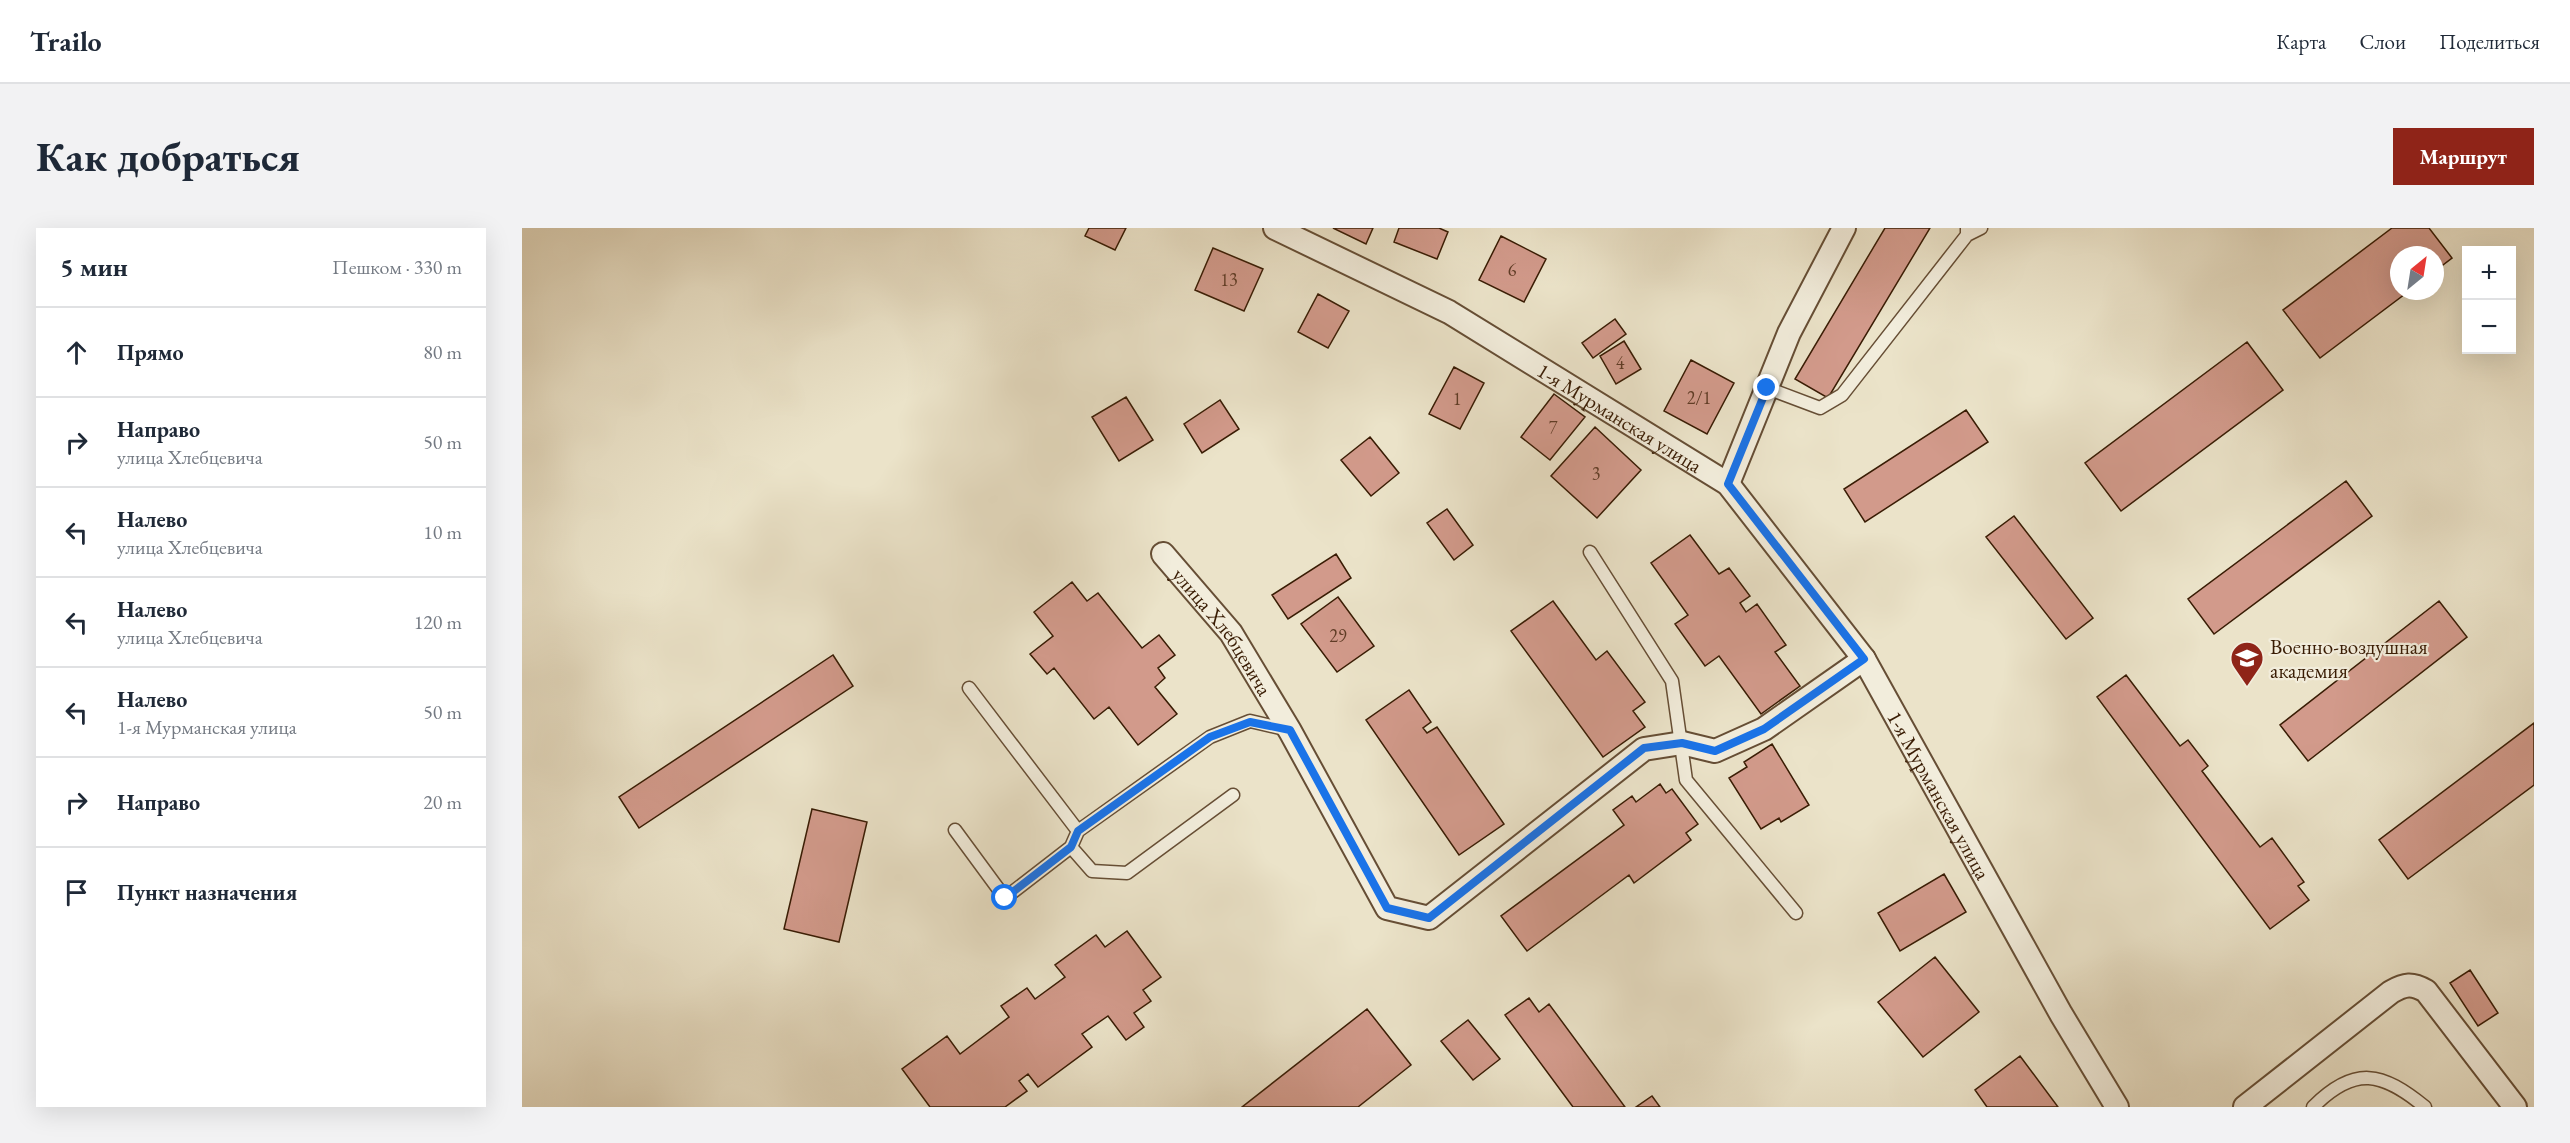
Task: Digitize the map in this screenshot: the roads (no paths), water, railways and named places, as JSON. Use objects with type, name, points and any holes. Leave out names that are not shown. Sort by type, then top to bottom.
[{"type":"street","name":"1-я Мурманская улица","points":[[1275,228],[1449,312],[1728,484],[1864,659],[2061,1014],[2117,1107]]},
{"type":"street","points":[[1728,484],[1789,333],[1844,228]]},
{"type":"street","name":"улица Хлебцевича","points":[[1163,554],[1231,633],[1290,730],[1387,908],[1429,918],[1644,748],[1682,743],[1715,751],[1764,729],[1864,659]]},
{"type":"street","points":[[2245,1107],[2404,984],[2415,985],[2426,991],[2515,1107]]},
{"type":"lane","points":[[1767,388],[1820,408],[1842,395],[1967,232],[1981,228]]},
{"type":"lane","points":[[1590,552],[1672,681],[1686,780],[1796,913]]},
{"type":"lane","points":[[969,688],[1078,831]]},
{"type":"lane","points":[[955,830],[1005,898],[1071,847],[1078,831],[1210,737],[1250,722],[1290,730]]},
{"type":"lane","points":[[1071,847],[1092,871],[1127,873],[1233,795]]},
{"type":"lane","points":[[2313,1107],[2341,1085],[2366,1077],[2394,1086],[2425,1107]]},
{"type":"place","name":"Военно-воздушная академия","points":[[2247,687]]}]
